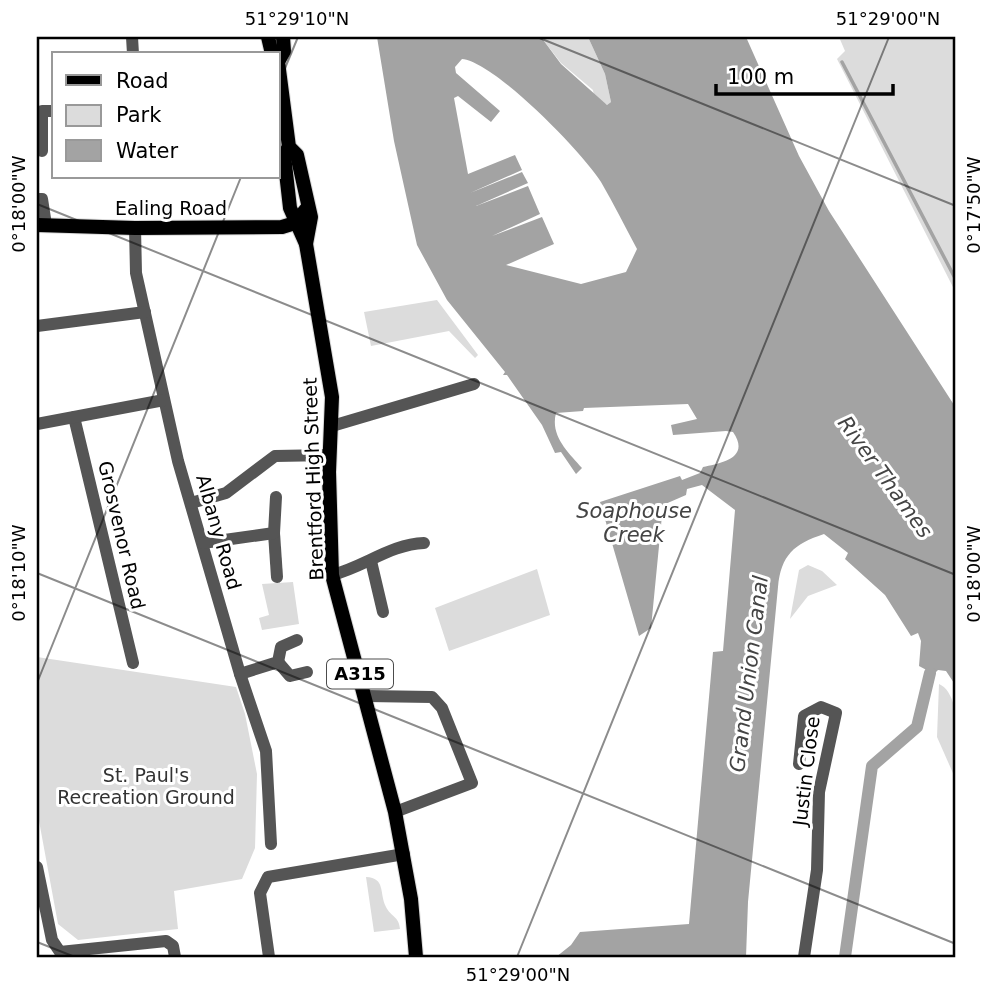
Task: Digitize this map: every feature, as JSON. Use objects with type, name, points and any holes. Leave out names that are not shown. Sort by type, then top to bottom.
[{"type":"main road","name":"Brentford High Street","points":[[280,58],[284,51],[283,37]]},
{"type":"main road","name":"Brentford High Street","points":[[280,77],[289,147],[284,162],[295,223],[306,244],[328,359],[332,426],[332,575],[342,619],[367,696],[395,812],[404,854],[416,957]]},
{"type":"main road","name":"Brentford High Street","points":[[289,147],[297,155],[311,222],[306,244]]},
{"type":"main road","points":[[295,223],[308,207]]},
{"type":"main road","name":"Ealing Road","points":[[42,225],[135,228],[271,227],[295,223]]},
{"type":"street","points":[[42,151],[42,111],[52,111]]},
{"type":"street","name":"Ealing Road","points":[[37,199],[42,199],[42,225]]},
{"type":"street","name":"Albany Road","points":[[135,228],[136,273],[164,400],[240,674],[266,751],[271,844]]},
{"type":"street","points":[[37,326],[145,312]]},
{"type":"street","points":[[332,426],[474,384]]},
{"type":"street","points":[[37,424],[164,400]]},
{"type":"street","name":"Grosvenor Road","points":[[74,417],[133,663]]},
{"type":"street","points":[[191,503],[226,493],[275,456],[330,455]]},
{"type":"street","points":[[276,497],[274,533],[277,578]]},
{"type":"street","points":[[203,543],[274,533]]},
{"type":"street","points":[[332,575],[371,561],[380,554],[424,543]]},
{"type":"street","points":[[371,561],[383,612]]},
{"type":"street","points":[[278,662],[281,647],[297,640]]},
{"type":"street","points":[[240,674],[278,662]]},
{"type":"street","points":[[278,662],[290,676],[307,672]]},
{"type":"street","points":[[367,696],[432,697],[442,708],[472,783],[395,812]]},
{"type":"street","name":"Justin Close","points":[[799,764],[804,716],[821,706],[836,713],[819,792],[817,870],[804,957]]},
{"type":"street","points":[[269,957],[260,893],[264,881],[273,874],[404,854]]},
{"type":"street","points":[[37,867],[52,940],[60,952],[166,941],[170,942],[175,956]]},
{"type":"green space","points":[[541,37],[588,37],[605,74],[611,102],[607,105],[594,96],[593,90],[561,63]]},
{"type":"green space","points":[[839,37],[956,37],[956,293],[837,59],[845,51]]},
{"type":"green space","points":[[437,300],[478,355],[475,358],[449,331],[371,346],[364,312]]},
{"type":"green space","points":[[808,565],[822,571],[837,585],[808,596],[790,619],[799,570]]},
{"type":"green space","points":[[537,569],[550,615],[449,651],[435,608]]},
{"type":"green space","points":[[293,582],[299,624],[262,630],[259,618],[269,615],[262,584]]},
{"type":"green space","name":"St. Paul's Recreation Ground","points":[[37,657],[236,687],[245,714],[257,774],[255,848],[242,879],[174,891],[178,929],[78,940],[58,924],[37,810]]},
{"type":"green space","points":[[939,684],[947,690],[955,713],[956,780],[937,737]]},
{"type":"green space","points":[[366,877],[379,883],[386,907],[398,921],[400,929],[374,932]]},
{"type":"water","points":[[377,37],[541,37],[561,64],[607,105],[611,102],[605,74],[588,37],[746,37],[799,156],[829,211],[956,408],[956,686],[946,671],[938,670],[934,674],[919,666],[921,641],[918,633],[911,636],[885,595],[845,559],[848,553],[824,534],[797,547],[782,567],[748,902],[746,957],[556,957],[571,945],[580,932],[689,924],[713,652],[723,651],[735,510],[702,485],[687,489],[686,495],[663,505],[651,628],[639,636],[600,502],[680,476],[682,480],[700,473],[703,467],[732,458],[738,448],[738,441],[733,432],[726,431],[673,435],[671,425],[697,419],[688,404],[584,408],[583,411],[556,413],[558,436],[582,468],[576,474],[561,452],[555,453],[542,425],[507,375],[503,375],[505,372],[447,300],[417,245],[394,141]],"holes":[[[462,59],[495,75],[537,111],[558,131],[601,182],[637,249],[626,272],[581,284],[506,265],[554,244],[542,217],[492,236],[540,214],[528,186],[476,206],[528,183],[522,172],[470,193],[522,170],[515,155],[468,174],[454,98],[458,96],[491,122],[500,111],[456,73],[455,67]]]},
{"type":"waterway","points":[[842,62],[956,280]]},
{"type":"waterway","points":[[845,957],[872,766],[917,727],[930,673]]},
{"type":"water label","name":"River Thames","points":[[885,477]]},
{"type":"water label","name":"Soaphouse Creek","points":[[634,523]]},
{"type":"water label","name":"Grand Union Canal","points":[[749,674]]}]
